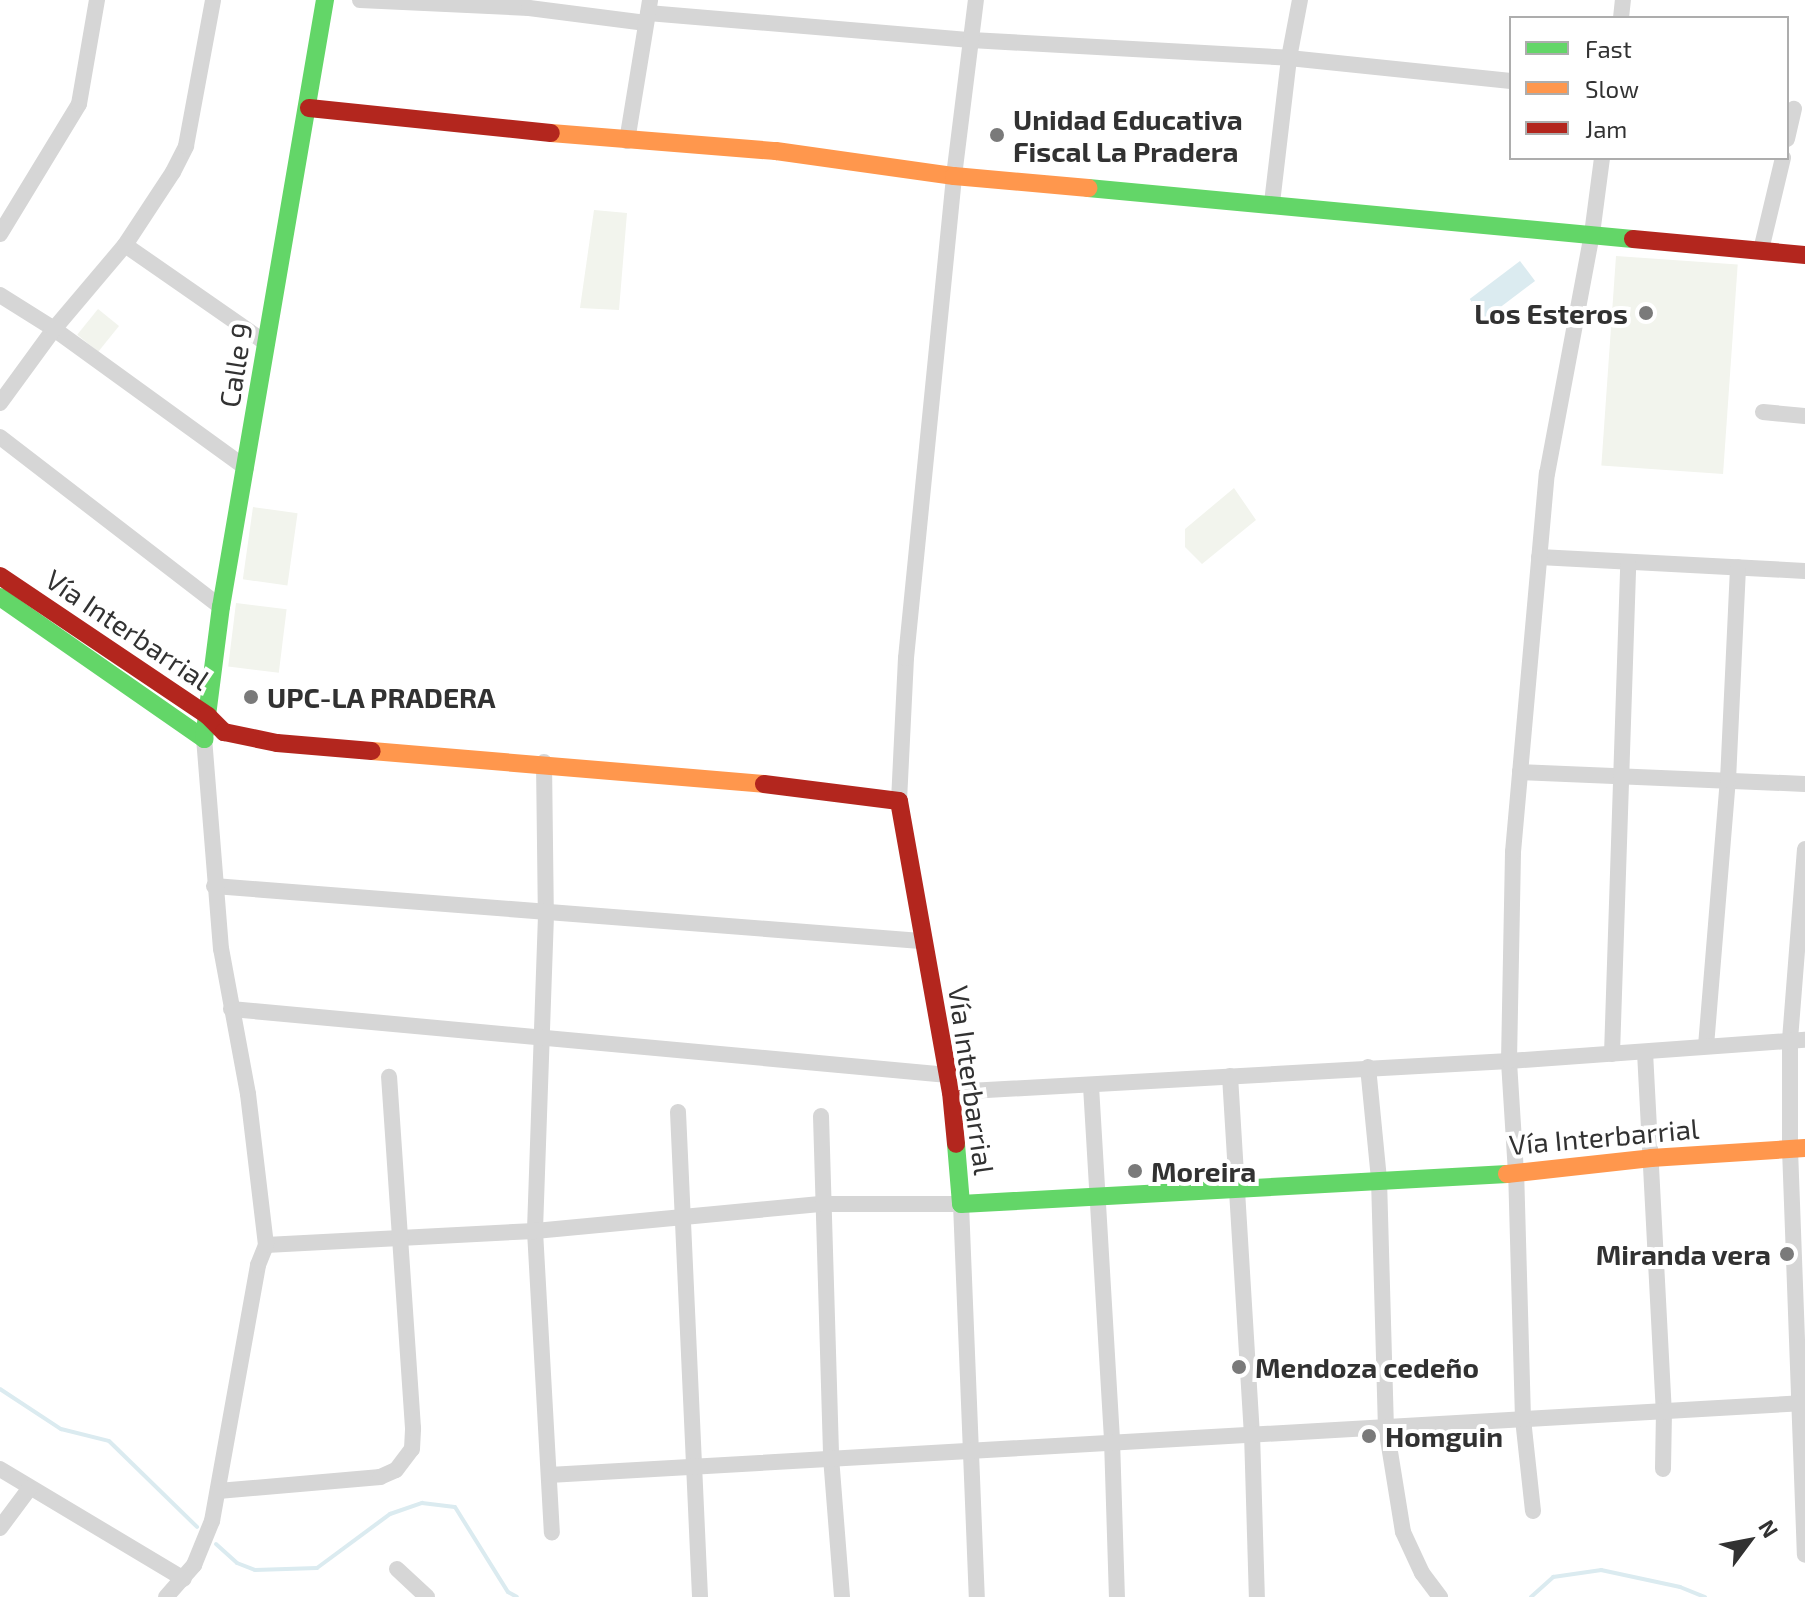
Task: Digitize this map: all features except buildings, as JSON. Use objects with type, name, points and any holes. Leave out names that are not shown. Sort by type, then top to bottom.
[{"type":"main road","name":"Calle 9","points":[[204,739],[221,607],[309,108],[325,0]]},
{"type":"main road","points":[[309,108],[627,141],[776,151],[954,176],[1272,203],[1805,255]]},
{"type":"main road","name":"Vía Interbarrial","points":[[0,576],[204,739]]},
{"type":"main road","name":"Vía Interbarrial","points":[[0,597],[208,716],[224,732]]},
{"type":"main road","points":[[204,739],[224,732],[277,743],[716,778],[899,801]]},
{"type":"main road","name":"Vía Interbarrial","points":[[899,801],[921,941],[950,1084],[961,1204],[1235,1186],[1516,1173],[1651,1158],[1797,1148]]},
{"type":"street","points":[[0,234],[79,104],[97,0]]},
{"type":"street","points":[[0,403],[54,329],[125,245],[186,146],[213,0]]},
{"type":"street","points":[[360,0],[648,12],[971,40],[1289,58],[1509,81]]},
{"type":"street","points":[[899,801],[906,658],[954,176],[976,0]]},
{"type":"street","points":[[1272,203],[1289,58],[1300,0]]},
{"type":"street","points":[[627,141],[648,12]]},
{"type":"street","points":[[1789,132],[1795,110]]},
{"type":"street","points":[[1533,1511],[1523,1419],[1516,1173],[1509,1061],[1513,852],[1547,474],[1565,362],[1592,234],[1602,160]]},
{"type":"street","points":[[1761,250],[1783,160]]},
{"type":"street","points":[[125,245],[266,343]]},
{"type":"street","points":[[0,295],[54,329],[246,468]]},
{"type":"street","points":[[1763,412],[1805,416]]},
{"type":"street","points":[[0,437],[221,607]]},
{"type":"street","points":[[1539,557],[1805,571]]},
{"type":"street","points":[[1612,1054],[1628,564]]},
{"type":"street","points":[[1706,1046],[1728,780],[1738,567]]},
{"type":"street","points":[[166,1597],[184,1579],[202,1549],[218,1491],[258,1265],[266,1245],[248,1094],[231,1009],[214,886],[204,739]]},
{"type":"street","points":[[544,762],[546,915],[535,1231],[552,1533]]},
{"type":"street","points":[[1520,772],[1805,784]]},
{"type":"street","points":[[1805,849],[1797,1148],[1805,1555]]},
{"type":"street","points":[[214,886],[546,915],[921,941]]},
{"type":"street","points":[[231,1009],[950,1084],[1091,1086],[1798,1041]]},
{"type":"street","points":[[1645,1052],[1664,1411],[1663,1469]]},
{"type":"street","points":[[1368,1067],[1379,1179],[1386,1427],[1403,1532],[1436,1595]]},
{"type":"street","points":[[1230,1076],[1252,1433],[1257,1597]]},
{"type":"street","points":[[218,1491],[380,1477],[405,1461],[412,1449],[389,1077]]},
{"type":"street","points":[[1091,1086],[1112,1440],[1117,1597]]},
{"type":"street","points":[[678,1112],[700,1597]]},
{"type":"street","points":[[821,1116],[831,1457],[842,1597]]},
{"type":"street","points":[[266,1245],[535,1231],[685,1214],[823,1204],[961,1204],[977,1597]]},
{"type":"street","points":[[549,1475],[1112,1440],[1802,1403]]},
{"type":"street","points":[[0,1469],[184,1579]]},
{"type":"street","points":[[0,1528],[29,1489]]},
{"type":"street","points":[[397,1569],[427,1597]]},
{"type":"street","points":[[184,1579],[185,1597]]},
{"type":"shaded area","points":[[594,210],[627,213],[619,310],[580,308]]},
{"type":"shaded area","points":[[1616,256],[1738,265],[1723,474],[1601,465]]},
{"type":"shaded area","points":[[1520,261],[1535,281],[1485,319],[1470,299]]},
{"type":"shaded area","points":[[98,309],[119,326],[98,352],[77,335]]},
{"type":"shaded area","points":[[1234,488],[1256,520],[1202,564],[1185,547],[1185,529]]},
{"type":"shaded area","points":[[253,507],[298,513],[287,586],[243,579]]},
{"type":"shaded area","points":[[236,603],[287,609],[279,673],[228,667]]},
{"type":"waterway","points":[[0,1389],[61,1429],[109,1441],[197,1527]]},
{"type":"waterway","points":[[216,1544],[237,1563],[255,1570],[317,1568],[390,1514],[422,1503],[455,1507],[508,1592],[517,1597]]},
{"type":"waterway","points":[[1531,1597],[1553,1577],[1601,1570],[1680,1587],[1705,1597]]},
{"type":"traffic: fast","points":[[204,739],[221,607],[325,0]]},
{"type":"traffic: fast","points":[[1088,188],[1633,239]]},
{"type":"traffic: fast","points":[[0,597],[204,739]]},
{"type":"traffic: fast","points":[[956,1144],[961,1204],[1507,1174]]},
{"type":"traffic: slow","points":[[551,133],[776,151],[954,176],[1088,188]]},
{"type":"traffic: slow","points":[[372,751],[764,784]]},
{"type":"traffic: slow","points":[[1507,1174],[1651,1158],[1805,1148]]},
{"type":"traffic: jam","points":[[309,108],[551,133]]},
{"type":"traffic: jam","points":[[1633,239],[1805,255]]},
{"type":"traffic: jam","points":[[0,576],[208,716],[224,732],[277,743],[372,751]]},
{"type":"traffic: jam","points":[[764,784],[899,801],[951,1092],[956,1144]]},
{"type":"place","name":"Unidad Educativa Fiscal La Pradera","points":[[997,135]]},
{"type":"place","name":"Los Esteros","points":[[1646,313]]},
{"type":"place","name":"UPC-LA PRADERA","points":[[251,697]]},
{"type":"place","name":"Moreira","points":[[1135,1171]]},
{"type":"place","name":"Miranda vera","points":[[1787,1254]]},
{"type":"place","name":"Mendoza cedeño","points":[[1239,1367]]},
{"type":"place","name":"Homguin","points":[[1369,1436]]}]
